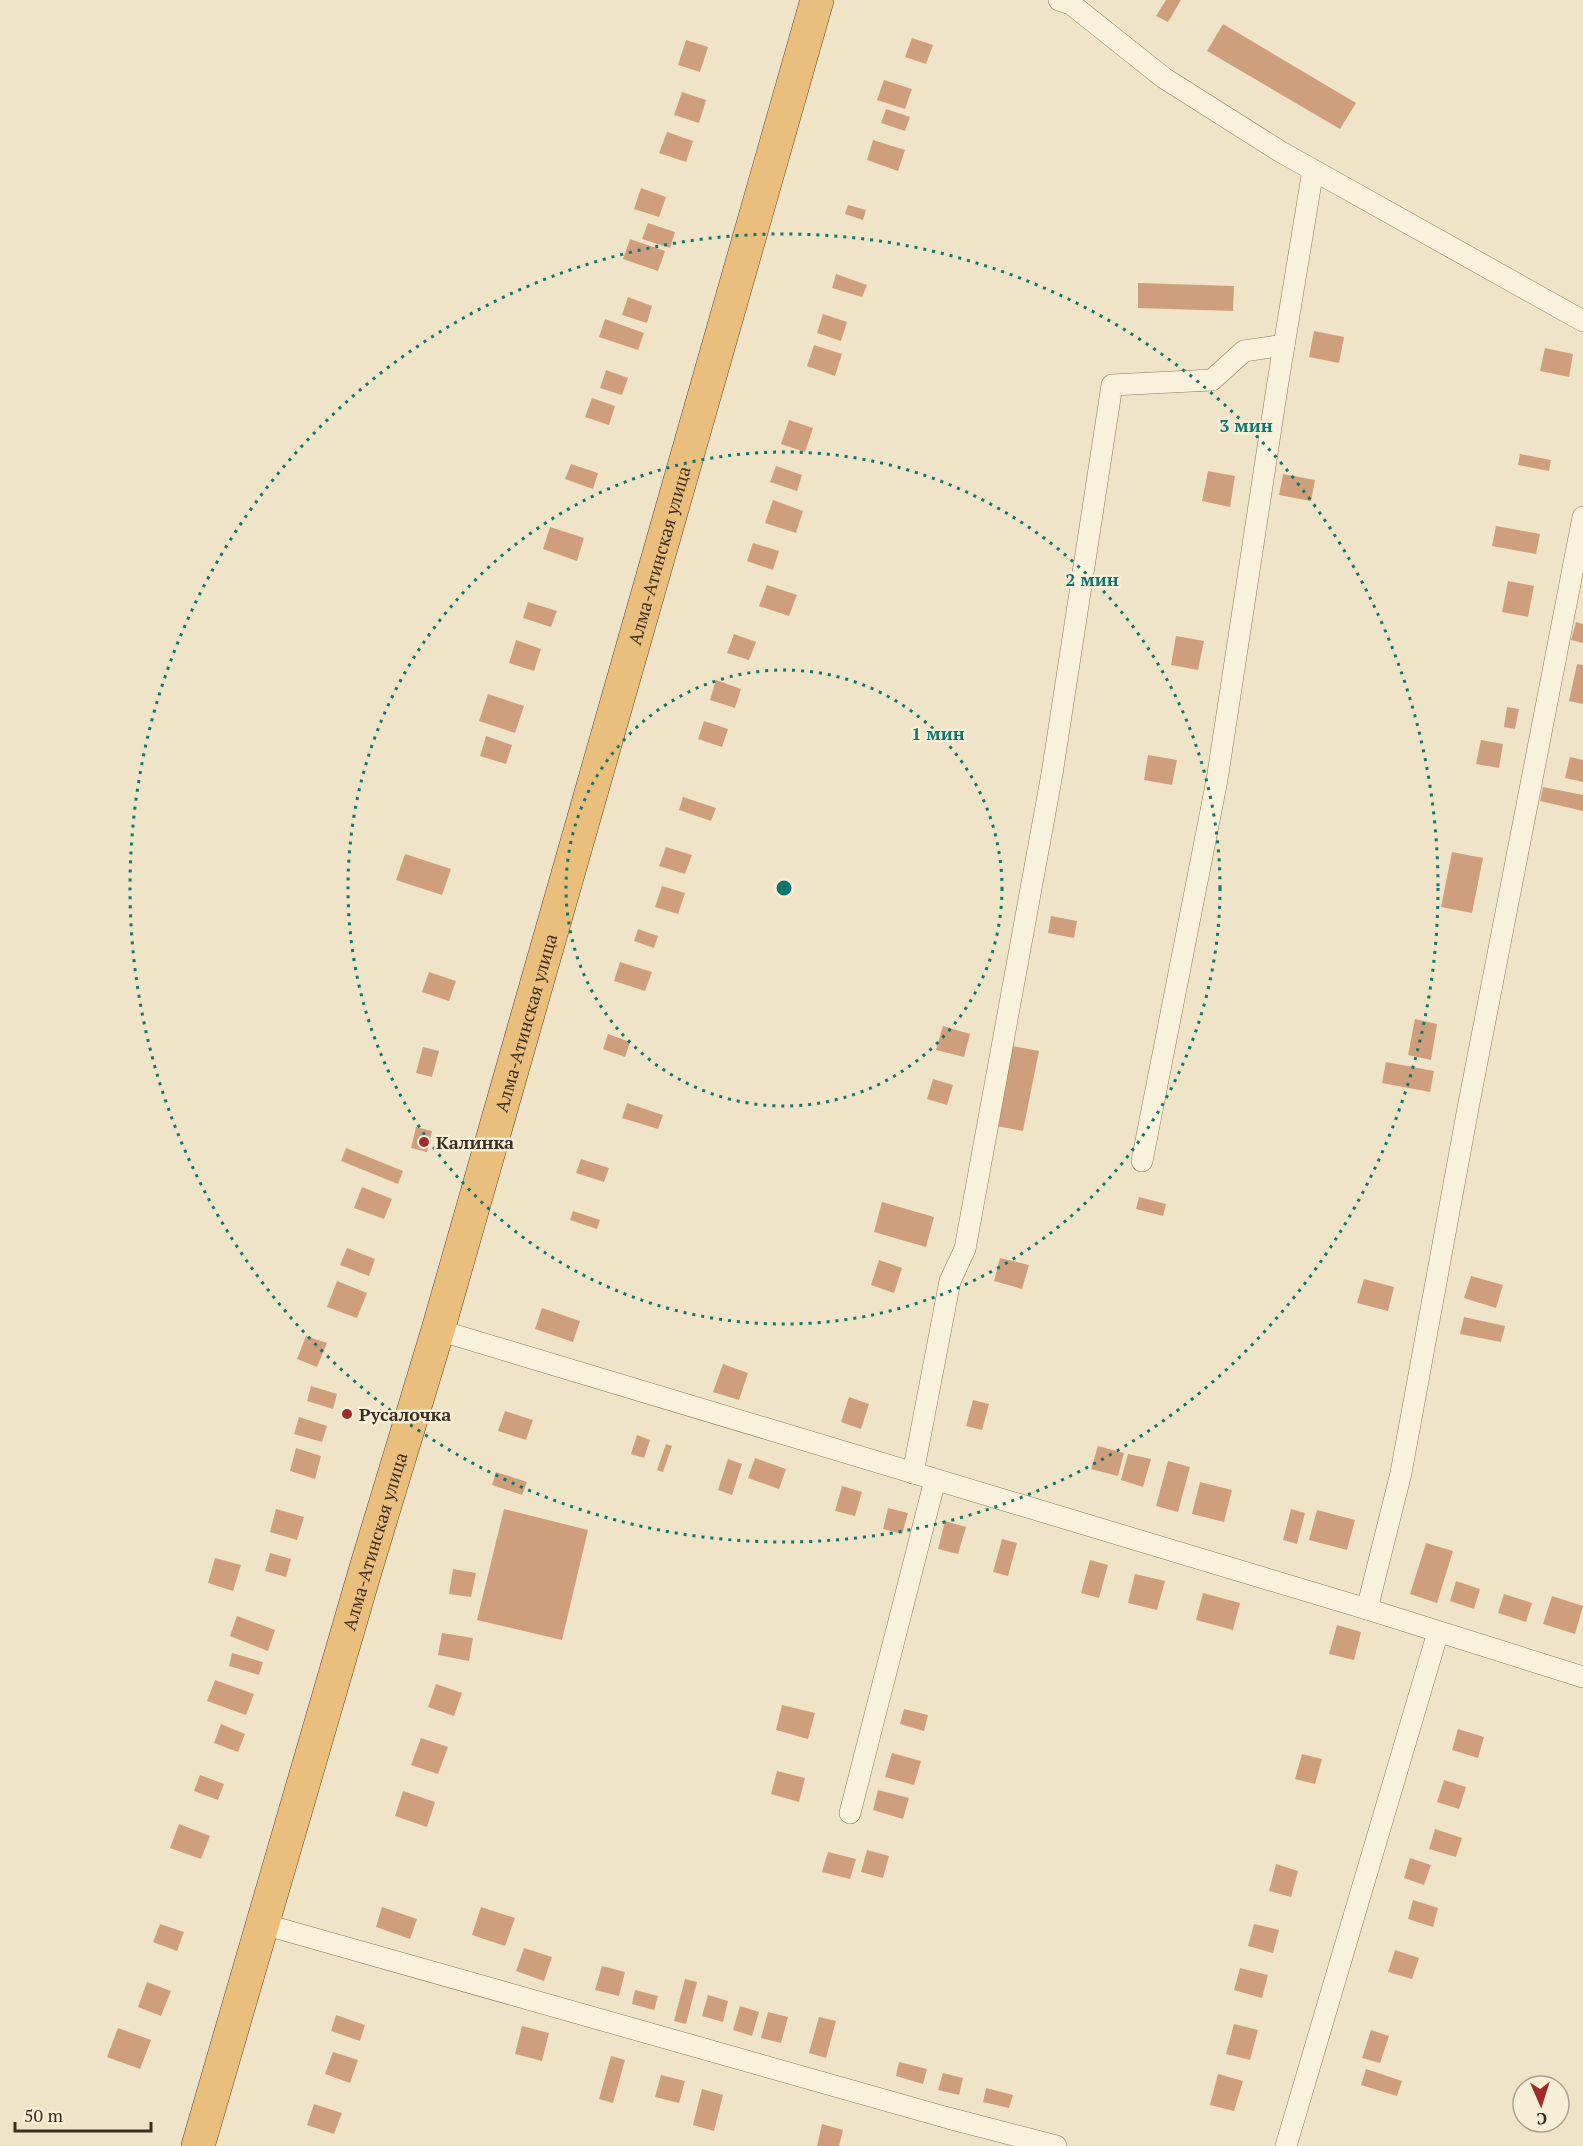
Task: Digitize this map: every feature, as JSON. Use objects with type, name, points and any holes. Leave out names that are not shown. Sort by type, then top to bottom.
[{"type":"highway","name":"Алма-Атинская улица","points":[[198,2146],[369,1557],[438,1330],[817,0]]},
{"type":"street","points":[[1059,0],[1071,4],[1164,78],[1281,152],[1583,321]]},
{"type":"street","points":[[1142,1161],[1217,780],[1313,170]]},
{"type":"street","points":[[913,1473],[950,1281],[965,1249],[1009,1010],[1052,774],[1112,385],[1212,380],[1244,351],[1284,345]]},
{"type":"street","points":[[1366,1609],[1401,1473],[1468,1108],[1583,517]]},
{"type":"street","points":[[438,1330],[1366,1609],[1583,1677]]},
{"type":"street","points":[[850,1813],[935,1480]]},
{"type":"street","points":[[1286,2146],[1438,1632]]},
{"type":"street","points":[[263,1924],[936,2115],[1056,2146]]},
{"type":"building","points":[[1166,0],[1181,0],[1168,22],[1156,16]]},
{"type":"building","points":[[1223,24],[1356,103],[1340,129],[1207,51]]},
{"type":"building","points":[[912,38],[933,45],[926,64],[905,57]]},
{"type":"building","points":[[686,40],[708,47],[700,72],[678,65]]},
{"type":"building","points":[[884,80],[912,89],[905,109],[877,100]]},
{"type":"building","points":[[682,92],[706,100],[699,123],[674,115]]},
{"type":"building","points":[[886,109],[910,117],[905,131],[881,123]]},
{"type":"building","points":[[667,132],[693,141],[686,162],[659,153]]},
{"type":"building","points":[[873,140],[905,150],[898,171],[867,160]]},
{"type":"building","points":[[641,188],[666,197],[659,217],[634,209]]},
{"type":"building","points":[[848,205],[866,210],[863,220],[845,214]]},
{"type":"building","points":[[648,223],[675,232],[670,248],[642,239]]},
{"type":"building","points":[[630,239],[665,251],[658,271],[623,259]]},
{"type":"building","points":[[836,274],[867,285],[862,297],[832,288]]},
{"type":"building","points":[[1138,283],[1234,286],[1233,311],[1138,308]]},
{"type":"building","points":[[628,297],[652,306],[647,323],[622,315]]},
{"type":"building","points":[[823,314],[847,322],[841,341],[817,333]]},
{"type":"building","points":[[605,319],[644,333],[638,350],[599,337]]},
{"type":"building","points":[[1314,331],[1344,337],[1339,363],[1309,357]]},
{"type":"building","points":[[814,345],[842,354],[835,376],[807,366]]},
{"type":"building","points":[[1545,348],[1573,354],[1569,377],[1540,371]]},
{"type":"building","points":[[606,370],[628,378],[622,395],[600,388]]},
{"type":"building","points":[[592,398],[615,406],[609,425],[585,417]]},
{"type":"building","points":[[789,420],[813,428],[805,452],[781,444]]},
{"type":"building","points":[[1520,454],[1551,460],[1549,471],[1518,465]]},
{"type":"building","points":[[571,464],[598,473],[593,489],[565,479]]},
{"type":"building","points":[[776,466],[802,475],[797,491],[770,482]]},
{"type":"building","points":[[1208,471],[1235,476],[1230,507],[1202,501]]},
{"type":"building","points":[[1283,474],[1315,480],[1311,501],[1279,495]]},
{"type":"building","points":[[773,500],[803,511],[796,533],[765,523]]},
{"type":"building","points":[[1496,526],[1540,534],[1536,554],[1492,546]]},
{"type":"building","points":[[550,527],[584,538],[577,561],[543,549]]},
{"type":"building","points":[[753,543],[779,551],[773,570],[747,561]]},
{"type":"building","points":[[1508,581],[1534,586],[1528,617],[1502,612]]},
{"type":"building","points":[[767,585],[797,595],[789,616],[759,606]]},
{"type":"building","points":[[528,602],[557,611],[551,627],[523,618]]},
{"type":"building","points":[[1576,622],[1583,624],[1583,643],[1571,640]]},
{"type":"building","points":[[734,634],[756,642],[749,660],[727,653]]},
{"type":"building","points":[[1176,636],[1204,641],[1198,670],[1171,665]]},
{"type":"building","points":[[516,640],[541,649],[534,671],[509,663]]},
{"type":"building","points":[[1577,664],[1583,665],[1583,704],[1569,701]]},
{"type":"building","points":[[716,680],[741,689],[735,708],[710,700]]},
{"type":"building","points":[[488,694],[524,706],[515,733],[479,721]]},
{"type":"building","points":[[1507,707],[1519,709],[1515,729],[1504,727]]},
{"type":"building","points":[[704,721],[728,729],[722,747],[698,739]]},
{"type":"building","points":[[486,736],[512,745],[506,764],[480,756]]},
{"type":"building","points":[[1481,740],[1503,744],[1499,768],[1476,764]]},
{"type":"building","points":[[1148,755],[1177,760],[1172,785],[1144,780]]},
{"type":"building","points":[[1570,757],[1583,760],[1583,782],[1565,778]]},
{"type":"building","points":[[1543,787],[1583,795],[1583,811],[1540,801]]},
{"type":"building","points":[[683,797],[716,808],[711,821],[679,810]]},
{"type":"building","points":[[666,847],[692,855],[685,874],[659,866]]},
{"type":"building","points":[[1452,852],[1483,858],[1472,913],[1441,907]]},
{"type":"building","points":[[405,854],[451,869],[442,895],[396,880]]},
{"type":"building","points":[[662,886],[685,893],[678,914],[655,907]]},
{"type":"building","points":[[1051,916],[1077,921],[1074,938],[1048,933]]},
{"type":"building","points":[[638,929],[658,936],[654,948],[634,941]]},
{"type":"building","points":[[620,962],[652,972],[645,991],[614,981]]},
{"type":"building","points":[[429,972],[456,981],[449,1001],[422,992]]},
{"type":"building","points":[[1415,1019],[1437,1024],[1431,1060],[1408,1055]]},
{"type":"building","points":[[943,1026],[970,1034],[964,1057],[936,1050]]},
{"type":"building","points":[[608,1034],[630,1042],[625,1057],[603,1049]]},
{"type":"building","points":[[1012,1046],[1039,1051],[1023,1131],[996,1126]]},
{"type":"building","points":[[423,1047],[439,1051],[432,1077],[416,1073]]},
{"type":"building","points":[[1386,1062],[1434,1071],[1430,1092],[1382,1083]]},
{"type":"building","points":[[933,1079],[953,1085],[947,1105],[927,1099]]},
{"type":"building","points":[[627,1103],[663,1115],[658,1129],[622,1118]]},
{"type":"building","points":[[416,1127],[432,1131],[427,1152],[411,1148]]},
{"type":"building","points":[[346,1148],[403,1171],[398,1184],[341,1161]]},
{"type":"building","points":[[581,1159],[609,1168],[604,1182],[576,1173]]},
{"type":"building","points":[[362,1187],[392,1199],[384,1219],[354,1208]]},
{"type":"building","points":[[1139,1197],[1166,1204],[1163,1216],[1136,1209]]},
{"type":"building","points":[[882,1202],[934,1217],[926,1247],[874,1232]]},
{"type":"building","points":[[573,1211],[600,1220],[597,1229],[570,1220]]},
{"type":"building","points":[[347,1248],[375,1259],[369,1276],[340,1265]]},
{"type":"building","points":[[1000,1258],[1029,1265],[1022,1289],[994,1281]]},
{"type":"building","points":[[879,1260],[902,1268],[894,1293],[871,1285]]},
{"type":"building","points":[[1471,1276],[1503,1285],[1496,1308],[1464,1298]]},
{"type":"building","points":[[1364,1279],[1394,1287],[1388,1311],[1357,1303]]},
{"type":"building","points":[[337,1281],[367,1293],[357,1318],[327,1307]]},
{"type":"building","points":[[542,1308],[580,1321],[573,1342],[535,1329]]},
{"type":"building","points":[[1464,1317],[1505,1326],[1501,1342],[1460,1334]]},
{"type":"building","points":[[306,1336],[327,1343],[317,1367],[297,1359]]},
{"type":"building","points":[[723,1364],[748,1373],[739,1400],[713,1392]]},
{"type":"building","points":[[311,1386],[337,1394],[333,1409],[307,1401]]},
{"type":"building","points":[[849,1397],[869,1404],[861,1429],[841,1422]]},
{"type":"building","points":[[973,1400],[989,1404],[982,1430],[966,1426]]},
{"type":"building","points":[[505,1411],[533,1420],[526,1440],[498,1431]]},
{"type":"building","points":[[299,1417],[327,1426],[322,1442],[294,1434]]},
{"type":"building","points":[[637,1435],[650,1440],[644,1458],[631,1454]]},
{"type":"building","points":[[666,1444],[672,1446],[663,1472],[657,1470]]},
{"type":"building","points":[[1098,1446],[1124,1453],[1118,1476],[1091,1469]]},
{"type":"building","points":[[296,1448],[321,1456],[315,1479],[290,1471]]},
{"type":"building","points":[[1128,1454],[1151,1459],[1143,1487],[1121,1480]]},
{"type":"building","points":[[755,1458],[786,1469],[779,1489],[748,1478]]},
{"type":"building","points":[[728,1459],[742,1464],[732,1495],[718,1490]]},
{"type":"building","points":[[1168,1461],[1190,1467],[1178,1512],[1156,1506]]},
{"type":"building","points":[[496,1472],[527,1482],[522,1495],[492,1485]]},
{"type":"building","points":[[1200,1482],[1232,1490],[1224,1522],[1192,1514]]},
{"type":"building","points":[[842,1486],[862,1492],[855,1516],[835,1511]]},
{"type":"building","points":[[888,1508],[908,1513],[902,1534],[883,1529]]},
{"type":"building","points":[[276,1509],[304,1517],[297,1540],[270,1532]]},
{"type":"building","points":[[504,1509],[588,1530],[562,1640],[477,1620]]},
{"type":"building","points":[[1291,1509],[1305,1513],[1297,1544],[1283,1540]]},
{"type":"building","points":[[1317,1510],[1355,1520],[1347,1550],[1309,1540]]},
{"type":"building","points":[[945,1521],[966,1527],[958,1554],[938,1549]]},
{"type":"building","points":[[1002,1539],[1017,1543],[1008,1576],[993,1572]]},
{"type":"building","points":[[1426,1543],[1453,1551],[1437,1603],[1410,1594]]},
{"type":"building","points":[[270,1553],[291,1559],[286,1577],[265,1571]]},
{"type":"building","points":[[215,1558],[241,1565],[233,1591],[208,1583]]},
{"type":"building","points":[[1090,1560],[1108,1565],[1099,1598],[1081,1593]]},
{"type":"building","points":[[453,1569],[476,1573],[471,1597],[449,1594]]},
{"type":"building","points":[[1135,1574],[1165,1581],[1157,1610],[1128,1603]]},
{"type":"building","points":[[1456,1581],[1480,1589],[1474,1609],[1450,1601]]},
{"type":"building","points":[[1203,1593],[1240,1603],[1233,1630],[1196,1620]]},
{"type":"building","points":[[1504,1594],[1532,1603],[1526,1622],[1498,1613]]},
{"type":"building","points":[[1552,1596],[1583,1606],[1575,1634],[1543,1624]]},
{"type":"building","points":[[237,1616],[275,1630],[268,1651],[230,1636]]},
{"type":"building","points":[[1337,1625],[1361,1632],[1354,1660],[1329,1654]]},
{"type":"building","points":[[442,1633],[473,1638],[469,1661],[438,1655]]},
{"type":"building","points":[[232,1653],[263,1662],[259,1675],[229,1666]]},
{"type":"building","points":[[215,1680],[254,1694],[246,1715],[207,1701]]},
{"type":"building","points":[[436,1684],[462,1693],[454,1716],[428,1707]]},
{"type":"building","points":[[782,1705],[815,1713],[808,1739],[776,1730]]},
{"type":"building","points":[[904,1709],[928,1715],[924,1731],[900,1724]]},
{"type":"building","points":[[221,1724],[245,1734],[238,1752],[214,1743]]},
{"type":"building","points":[[1458,1729],[1484,1737],[1478,1758],[1452,1750]]},
{"type":"building","points":[[421,1738],[448,1747],[438,1774],[411,1765]]},
{"type":"building","points":[[892,1753],[921,1761],[914,1785],[885,1777]]},
{"type":"building","points":[[1302,1754],[1322,1759],[1315,1784],[1295,1779]]},
{"type":"building","points":[[777,1771],[805,1778],[799,1802],[771,1794]]},
{"type":"building","points":[[200,1775],[224,1784],[218,1800],[194,1791]]},
{"type":"building","points":[[1444,1780],[1466,1787],[1459,1809],[1437,1802]]},
{"type":"building","points":[[878,1790],[909,1798],[903,1819],[873,1810]]},
{"type":"building","points":[[403,1791],[435,1802],[427,1827],[395,1816]]},
{"type":"building","points":[[179,1824],[210,1836],[201,1859],[170,1848]]},
{"type":"building","points":[[1435,1829],[1462,1838],[1456,1857],[1429,1849]]},
{"type":"building","points":[[867,1850],[889,1856],[883,1878],[861,1872]]},
{"type":"building","points":[[828,1852],[856,1859],[850,1879],[822,1872]]},
{"type":"building","points":[[1410,1858],[1431,1865],[1424,1885],[1404,1878]]},
{"type":"building","points":[[1276,1864],[1298,1871],[1291,1897],[1269,1891]]},
{"type":"building","points":[[1413,1900],[1438,1908],[1433,1927],[1408,1919]]},
{"type":"building","points":[[382,1907],[417,1919],[410,1939],[376,1927]]},
{"type":"building","points":[[481,1907],[515,1918],[505,1946],[472,1935]]},
{"type":"building","points":[[160,1924],[184,1932],[177,1951],[153,1942]]},
{"type":"building","points":[[1254,1924],[1279,1930],[1273,1953],[1248,1946]]},
{"type":"building","points":[[524,1948],[552,1957],[544,1981],[516,1971]]},
{"type":"building","points":[[1395,1950],[1419,1958],[1412,1979],[1388,1972]]},
{"type":"building","points":[[602,1966],[625,1972],[619,1996],[595,1990]]},
{"type":"building","points":[[1240,1968],[1268,1975],[1262,1998],[1234,1990]]},
{"type":"building","points":[[685,1979],[697,1982],[686,2024],[674,2021]]},
{"type":"building","points":[[147,1982],[171,1991],[161,2016],[138,2007]]},
{"type":"building","points":[[635,1990],[658,1996],[654,2010],[632,2004]]},
{"type":"building","points":[[708,1995],[728,2001],[723,2022],[702,2016]]},
{"type":"building","points":[[740,2006],[759,2012],[752,2036],[733,2030]]},
{"type":"building","points":[[768,2012],[788,2017],[781,2043],[761,2038]]},
{"type":"building","points":[[336,2015],[365,2025],[360,2041],[331,2031]]},
{"type":"building","points":[[819,2017],[836,2021],[826,2058],[809,2053]]},
{"type":"building","points":[[1234,2024],[1258,2030],[1250,2060],[1226,2054]]},
{"type":"building","points":[[522,2026],[549,2033],[542,2061],[515,2054]]},
{"type":"building","points":[[118,2028],[151,2040],[140,2069],[107,2057]]},
{"type":"building","points":[[1371,2030],[1389,2036],[1380,2063],[1362,2058]]},
{"type":"building","points":[[333,2052],[358,2060],[350,2083],[325,2074]]},
{"type":"building","points":[[611,2056],[625,2060],[613,2103],[599,2099]]},
{"type":"building","points":[[899,2062],[927,2069],[923,2084],[896,2076]]},
{"type":"building","points":[[1366,2069],[1402,2081],[1397,2096],[1361,2085]]},
{"type":"building","points":[[943,2073],[963,2078],[959,2095],[938,2090]]},
{"type":"building","points":[[1218,2074],[1243,2081],[1234,2111],[1210,2105]]},
{"type":"building","points":[[661,2075],[685,2081],[679,2103],[655,2097]]},
{"type":"building","points":[[986,2088],[1013,2095],[1009,2108],[983,2102]]},
{"type":"building","points":[[702,2089],[723,2095],[714,2131],[693,2125]]},
{"type":"building","points":[[314,2104],[342,2113],[334,2134],[307,2125]]},
{"type":"building","points":[[822,2124],[843,2130],[839,2146],[817,2146]]},
{"type":"place","name":"Калинка","points":[[424,1142]]},
{"type":"place","name":"Русалочка","points":[[347,1414]]}]
